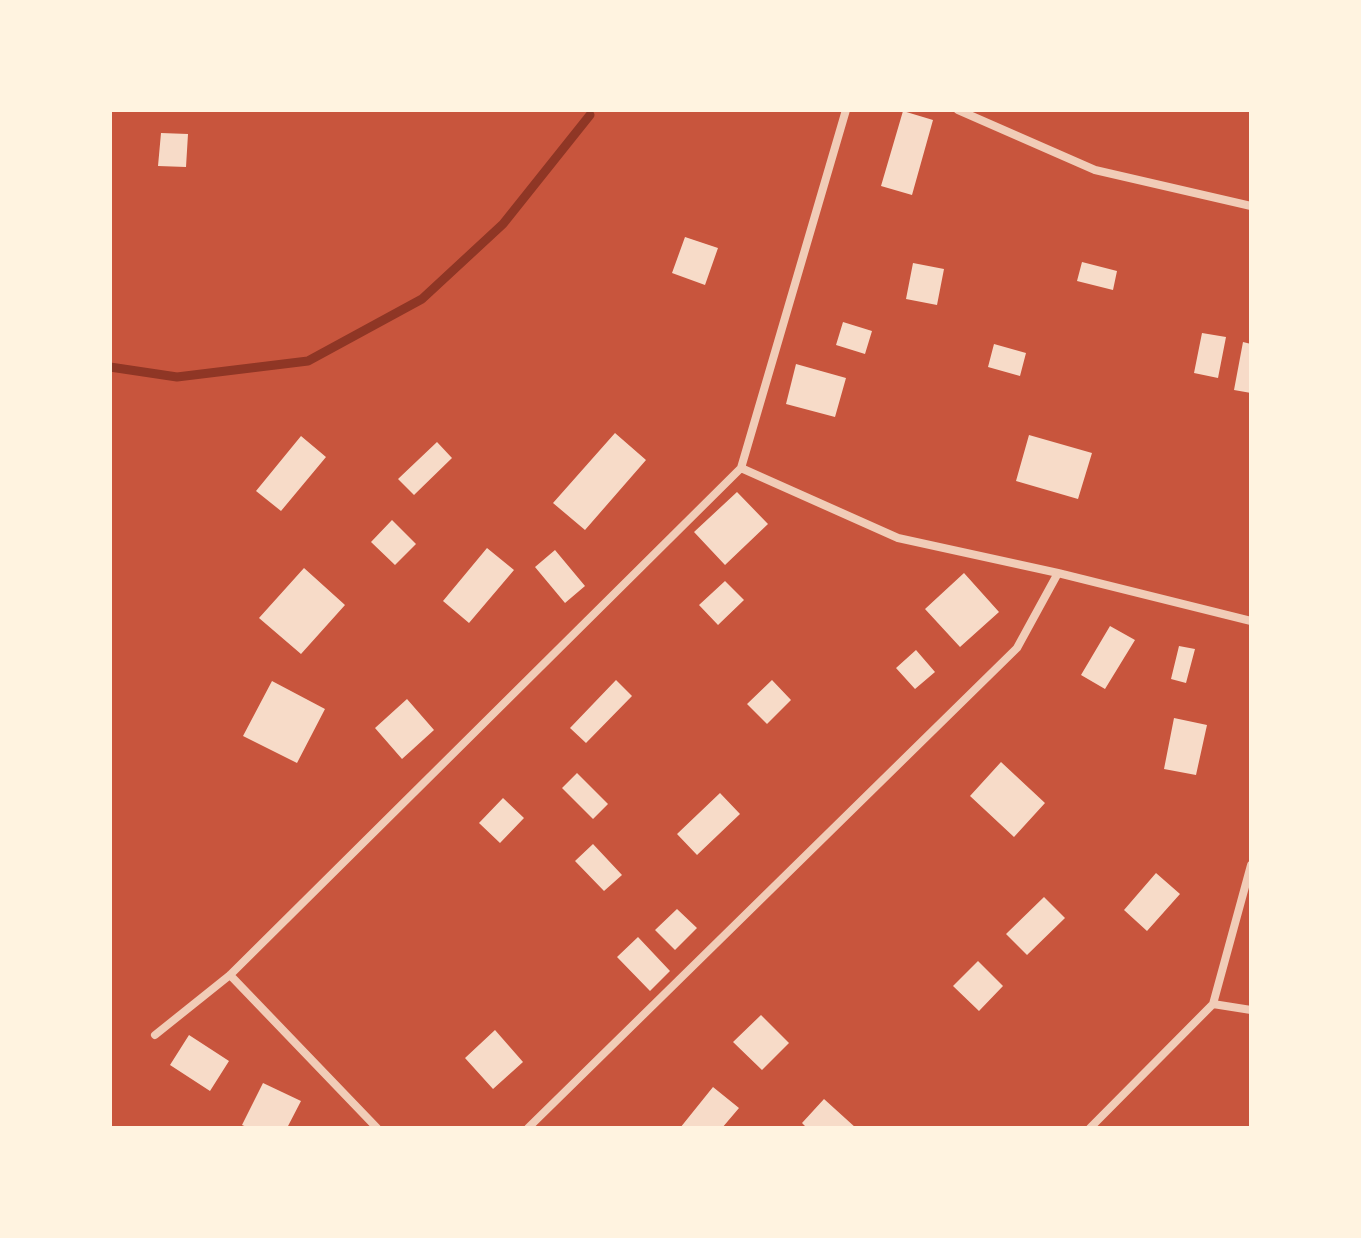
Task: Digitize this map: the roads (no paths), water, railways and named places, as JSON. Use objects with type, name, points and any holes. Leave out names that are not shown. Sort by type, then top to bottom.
[{"type":"street","points":[[155,1035],[230,975],[741,468],[846,110]]},
{"type":"street","points":[[958,110],[1095,170],[1251,206]]},
{"type":"street","points":[[741,468],[898,538],[1058,573],[1251,621]]},
{"type":"street","points":[[528,1128],[1017,648],[1058,573]]},
{"type":"street","points":[[1090,1128],[1213,1004],[1251,865]]},
{"type":"street","points":[[230,975],[377,1128]]},
{"type":"street","points":[[1213,1004],[1251,1010]]},
{"type":"waterway","points":[[110,367],[177,377],[308,361],[422,299],[503,224],[590,115]]}]
